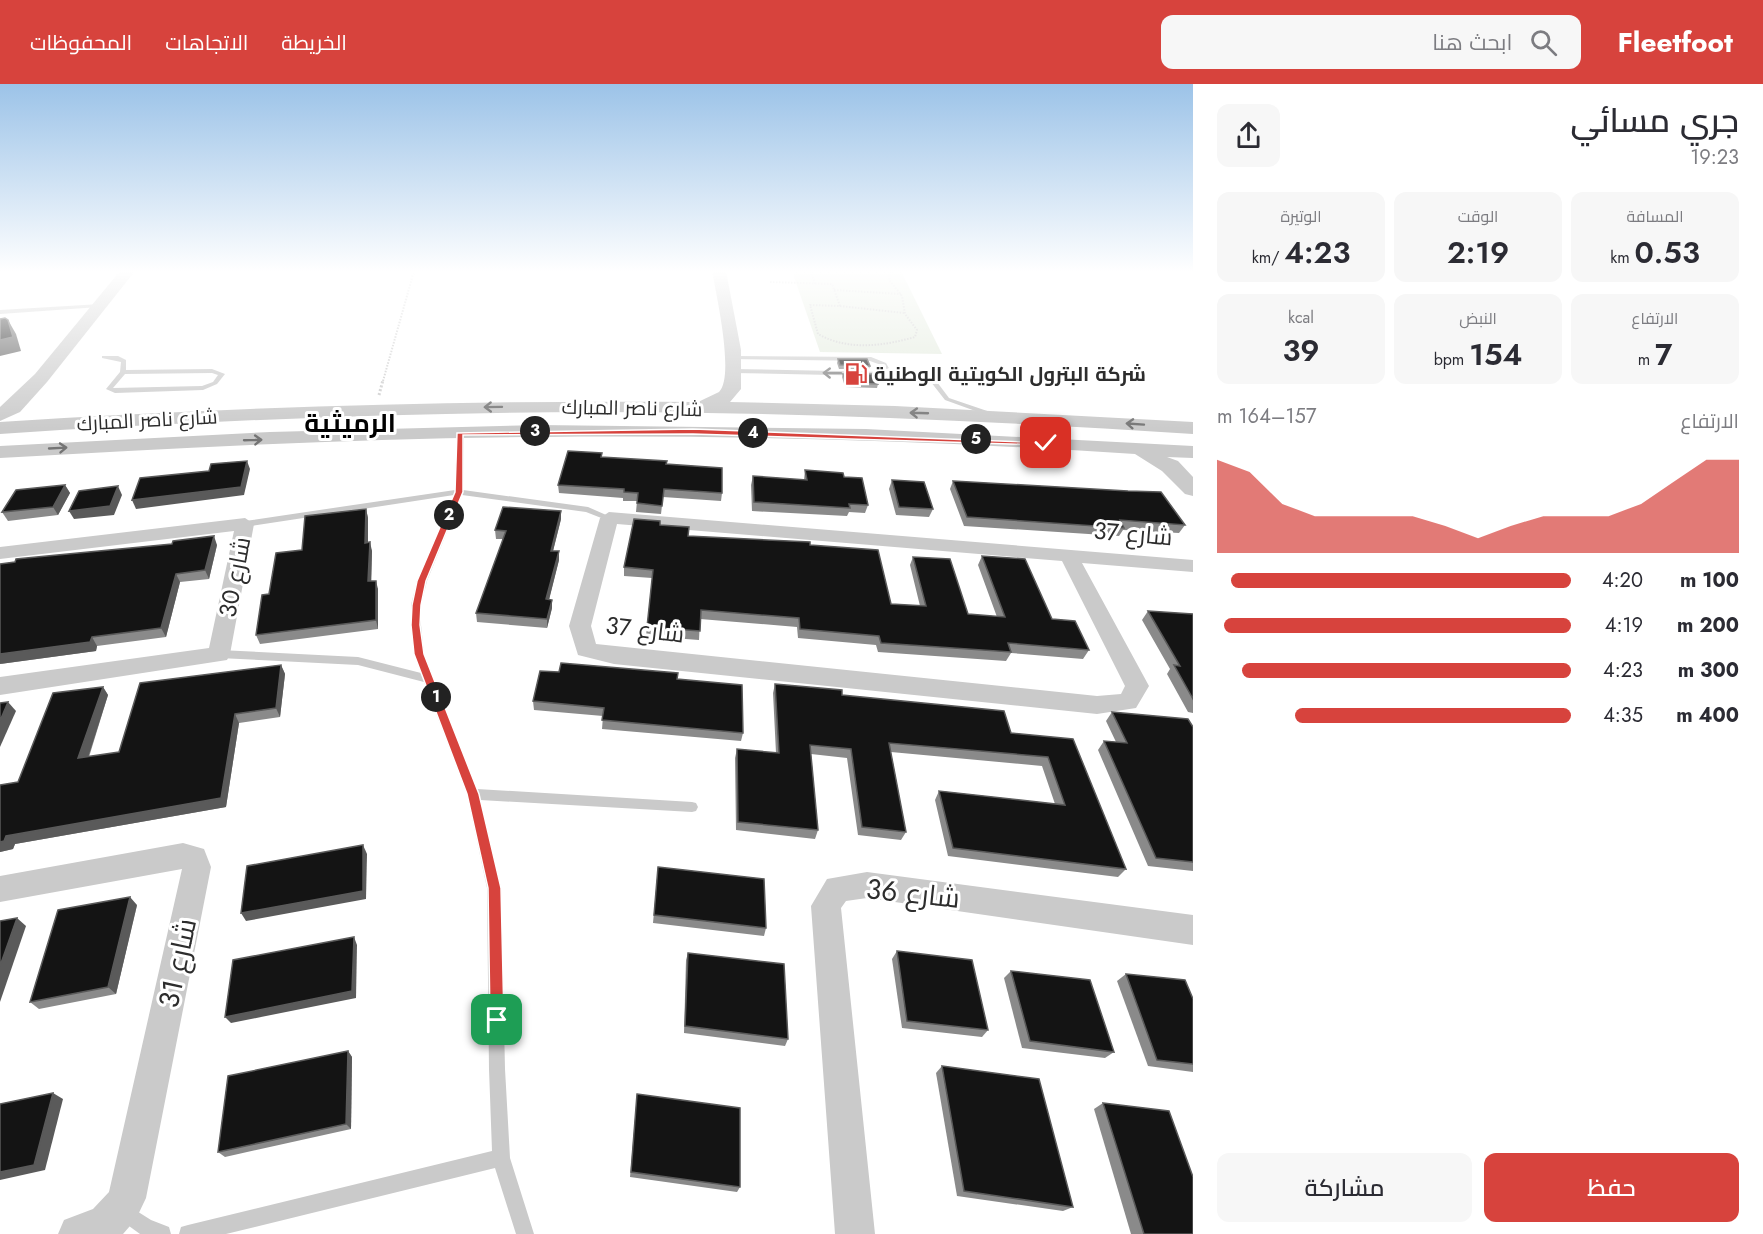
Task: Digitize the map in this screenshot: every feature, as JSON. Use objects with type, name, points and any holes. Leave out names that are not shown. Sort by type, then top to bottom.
[{"type":"street","points":[[38,425],[6,412],[41,378],[83,325]]},
{"type":"street","points":[[726,325],[733,372],[740,395],[754,403],[784,410]]},
{"type":"street","points":[[697,408],[724,397],[733,372]]},
{"type":"street","points":[[538,431],[522,422],[524,416],[539,411],[594,410],[606,406]]},
{"type":"street","name":"شارع ناصر المبارك","points":[[0,428],[375,409],[606,406],[1001,417],[1193,428]]},
{"type":"street","points":[[417,434],[433,429],[443,421],[443,415],[430,408]]},
{"type":"street","name":"شارع ناصر المبارك","points":[[0,452],[538,431],[839,435],[1122,447],[1193,454]]},
{"type":"street","points":[[1122,447],[1160,460],[1191,485]]},
{"type":"street","points":[[1191,485],[1186,464],[1193,454]]},
{"type":"street","name":"شارع 37","points":[[1069,556],[1137,686],[1128,702],[1097,705],[614,656],[586,650],[579,626],[609,518],[1193,566]]},
{"type":"street","name":"شارع 30","points":[[0,553],[245,524],[219,654]]},
{"type":"street","points":[[0,686],[219,654]]},
{"type":"street","name":"شارع 31","points":[[0,889],[183,856],[194,858],[197,867],[195,879],[130,1183],[121,1210]]},
{"type":"street","name":"شارع 36","points":[[855,1234],[826,906],[837,889],[867,885],[1193,930]]},
{"type":"street","points":[[78,1234],[96,1230],[121,1210]]},
{"type":"lane","points":[[104,357],[124,361],[123,372],[109,389],[111,390],[203,388],[215,383],[222,375],[212,371],[123,372]]},
{"type":"lane","points":[[733,372],[871,359],[884,364],[889,374]]},
{"type":"lane","points":[[733,372],[930,375],[947,399],[1001,417]]},
{"type":"lane","points":[[460,433],[459,492],[422,581],[416,605],[419,654],[473,794],[494,888],[501,1158],[525,1234]]},
{"type":"lane","points":[[245,524],[459,492],[588,510],[609,518]]},
{"type":"lane","points":[[219,654],[358,661],[429,679]]},
{"type":"lane","points":[[473,794],[692,807]]},
{"type":"lane","points":[[188,1234],[501,1158]]},
{"type":"lane","points":[[121,1210],[144,1227],[162,1234]]},
{"type":"path","points":[[375,409],[399,325]]},
{"type":"path","points":[[815,325],[818,334],[829,340],[852,344],[915,337],[917,330],[913,325]]},
{"type":"shaded area","points":[[811,325],[928,325],[942,354],[820,352]]},
{"type":"building","points":[[0,325],[9,325],[13,337],[0,340]]},
{"type":"building","points":[[838,359],[867,359],[870,366],[840,365]]},
{"type":"building","points":[[843,374],[874,374],[878,384],[846,383]]},
{"type":"building","points":[[568,451],[602,453],[601,457],[667,461],[666,464],[722,468],[722,493],[664,489],[662,506],[637,503],[638,493],[624,492],[624,489],[558,485]]},
{"type":"building","points":[[247,461],[241,487],[132,500],[140,478],[209,471],[211,464]]},
{"type":"building","points":[[805,470],[843,473],[844,477],[862,478],[868,505],[849,504],[850,508],[754,502],[753,476],[807,480]]},
{"type":"building","points":[[892,480],[924,482],[933,509],[899,507]]},
{"type":"building","points":[[953,481],[1161,492],[1185,525],[1120,520],[1124,528],[967,517]]},
{"type":"building","points":[[65,485],[53,507],[2,512],[16,490]]},
{"type":"building","points":[[118,486],[110,506],[69,511],[79,491]]},
{"type":"building","points":[[503,507],[561,511],[551,551],[559,551],[546,599],[552,600],[547,619],[476,613],[506,531],[495,530]]},
{"type":"building","points":[[366,509],[365,543],[370,542],[368,581],[376,581],[376,620],[256,635],[262,595],[269,594],[276,553],[302,550],[305,516]]},
{"type":"building","points":[[634,519],[660,521],[660,525],[689,527],[688,536],[810,542],[810,545],[878,550],[891,604],[926,606],[913,557],[950,559],[968,614],[1005,617],[982,556],[1025,559],[1052,619],[1075,621],[1089,650],[1008,643],[1011,652],[881,643],[879,636],[800,629],[799,618],[701,610],[700,631],[647,627],[653,570],[624,567]]},
{"type":"building","points":[[214,536],[205,570],[176,574],[161,628],[92,637],[90,642],[0,654],[0,564],[15,562],[16,559],[172,544],[173,541]]},
{"type":"building","points":[[1148,611],[1193,614],[1193,699],[1174,665],[1180,666]]},
{"type":"building","points":[[561,663],[678,673],[677,679],[742,685],[743,733],[602,720],[604,708],[533,701],[540,671],[559,672]]},
{"type":"building","points":[[281,665],[276,708],[235,714],[221,798],[6,836],[4,841],[0,842],[0,785],[18,782],[53,693],[103,687],[78,758],[119,752],[140,683]]},
{"type":"building","points":[[775,684],[842,690],[842,695],[1004,711],[1011,733],[1073,739],[1126,869],[953,848],[939,791],[1065,805],[1048,757],[889,743],[906,832],[862,827],[851,749],[810,745],[818,830],[738,822],[737,749],[779,753]]},
{"type":"building","points":[[8,702],[0,721],[0,703]]},
{"type":"building","points":[[1112,712],[1188,719],[1193,727],[1193,862],[1156,858],[1104,741],[1127,743]]},
{"type":"building","points":[[363,845],[363,891],[241,913],[247,866]]},
{"type":"building","points":[[658,867],[764,879],[766,928],[654,915]]},
{"type":"building","points":[[130,897],[108,987],[30,1002],[58,910]]},
{"type":"building","points":[[17,918],[0,966],[0,921]]},
{"type":"building","points":[[354,937],[352,991],[225,1017],[233,960]]},
{"type":"building","points":[[897,951],[972,960],[988,1030],[907,1021]]},
{"type":"building","points":[[688,953],[784,964],[788,1039],[685,1026]]},
{"type":"building","points":[[1011,971],[1090,980],[1114,1052],[1030,1041]]},
{"type":"building","points":[[1126,974],[1185,980],[1193,999],[1193,1064],[1157,1060]]},
{"type":"building","points":[[348,1051],[346,1124],[218,1152],[228,1076]]},
{"type":"building","points":[[942,1066],[1039,1079],[1073,1207],[964,1191]]},
{"type":"building","points":[[53,1093],[34,1165],[0,1172],[0,1104]]},
{"type":"building","points":[[637,1094],[740,1108],[740,1187],[631,1172]]},
{"type":"building","points":[[1103,1103],[1169,1111],[1193,1177],[1193,1234],[1144,1234]]},
{"type":"place","name":"شركة البترول الكويتية الوطنية","points":[[856,374]]},
{"type":"district","name":"الرميثية","points":[[350,423]]},
{"type":"route","points":[[497,1020],[494,888],[486,848],[473,794],[419,654],[416,625],[418,593],[459,492],[460,433],[538,431],[827,434],[1046,443]]}]
